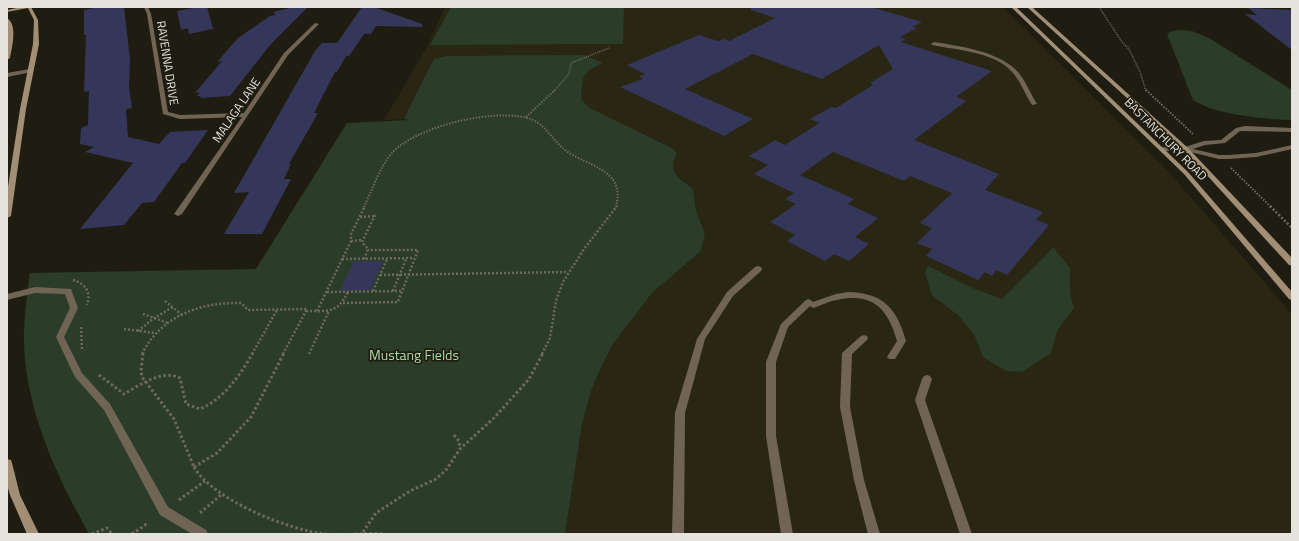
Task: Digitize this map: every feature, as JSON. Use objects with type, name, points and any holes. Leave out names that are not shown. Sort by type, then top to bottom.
[{"type":"main road","points":[[7,12],[29,7],[36,20],[37,30],[7,216]]},
{"type":"main road","name":"BASTANCHURY ROAD","points":[[1013,7],[1186,173],[1292,297]]},
{"type":"main road","name":"BASTANCHURY ROAD","points":[[1029,7],[1186,149],[1292,263]]},
{"type":"main road","points":[[7,19],[11,28],[7,58]]},
{"type":"main road","points":[[7,463],[15,495],[33,534]]},
{"type":"street","name":"RAVENNA DRIVE","points":[[146,7],[149,14],[165,113],[180,117],[246,115]]},
{"type":"street","name":"MALAGA LANE","points":[[178,214],[286,54],[317,24]]},
{"type":"street","points":[[934,44],[975,51],[992,58],[1014,71],[1034,104]]},
{"type":"street","points":[[7,75],[30,71]]},
{"type":"street","points":[[1186,149],[1204,143],[1223,142],[1238,129],[1292,130]]},
{"type":"street","points":[[1285,130],[1292,134]]},
{"type":"street","points":[[1162,149],[1186,149],[1219,157],[1256,155],[1292,147]]},
{"type":"street","points":[[678,534],[680,413],[701,339],[730,294],[758,269]]},
{"type":"street","points":[[7,297],[35,290],[68,291],[74,308],[60,337],[78,375],[107,407],[164,511],[202,534]]},
{"type":"street","points":[[788,534],[770,436],[770,362],[784,326],[811,303],[830,297],[848,294],[866,296],[887,308],[897,323],[902,341],[892,357]]},
{"type":"street","points":[[864,338],[847,353],[845,407],[859,480],[874,534]]},
{"type":"street","points":[[927,379],[920,400],[966,534]]},
{"type":"path","points":[[1099,7],[1122,42],[1129,49],[1147,93],[1204,143]]},
{"type":"path","points":[[526,118],[562,84],[568,74],[571,63],[609,48]]},
{"type":"path","points":[[317,311],[351,241],[351,234],[389,157],[408,141],[434,129],[461,121],[500,116],[526,118],[541,123],[557,145],[570,154],[602,170],[614,180],[618,186],[620,197],[616,210],[591,239],[569,272],[559,292],[550,338],[537,366],[511,400],[460,450],[446,470],[436,479],[404,494],[376,513],[364,532]]},
{"type":"path","points":[[1219,157],[1292,228]]},
{"type":"path","points":[[360,217],[375,215],[362,240]]},
{"type":"path","points":[[351,241],[362,240]]},
{"type":"path","points":[[362,240],[368,250]]},
{"type":"path","points":[[343,303],[398,302],[418,250],[368,250]]},
{"type":"path","points":[[364,259],[368,250]]},
{"type":"path","points":[[342,259],[414,258]]},
{"type":"path","points":[[373,291],[387,259]]},
{"type":"path","points":[[393,291],[406,259]]},
{"type":"path","points":[[380,275],[569,272]]},
{"type":"path","points":[[71,280],[82,283],[88,289],[89,299],[86,309]]},
{"type":"path","points":[[326,292],[402,291]]},
{"type":"path","points":[[348,292],[342,306],[329,311],[306,311],[307,309],[248,310],[241,303],[231,302],[202,306],[182,314],[155,333],[145,348],[141,361],[142,377],[169,411],[184,439],[194,467],[205,481],[238,505],[305,531],[327,534],[364,532],[384,534]]},
{"type":"path","points":[[165,301],[182,314]]},
{"type":"path","points":[[138,331],[154,318],[173,307]]},
{"type":"path","points":[[95,371],[124,394],[146,382],[172,374],[179,377],[182,382],[185,403],[190,407],[196,408],[207,406],[218,400],[239,376],[277,310]]},
{"type":"path","points":[[194,467],[217,453],[247,423],[306,311]]},
{"type":"path","points":[[309,354],[329,311]]},
{"type":"path","points":[[143,314],[168,323]]},
{"type":"path","points":[[81,323],[81,340],[84,356]]},
{"type":"path","points":[[124,329],[155,333]]},
{"type":"path","points":[[454,436],[458,441],[460,450]]},
{"type":"path","points":[[180,500],[205,481]]},
{"type":"path","points":[[200,513],[222,494]]},
{"type":"path","points":[[132,534],[148,523]]},
{"type":"path","points":[[92,534],[96,531],[107,528],[112,534]]},
{"type":"shaded area","points":[[445,7],[1003,7],[1168,171],[1292,314],[1292,534],[565,534],[582,424],[591,391],[601,367],[613,344],[652,293],[701,251],[705,234],[696,211],[693,189],[673,172],[672,167],[677,152],[672,148],[590,108],[581,99],[584,75],[586,71],[603,63],[585,55],[437,118],[384,120],[427,47]]},
{"type":"green space","points":[[451,7],[624,7],[623,44],[430,45]]},
{"type":"green space","points":[[1172,31],[1192,31],[1209,38],[1292,90],[1292,120],[1268,119],[1227,113],[1193,100],[1167,34]]},
{"type":"green space","name":"Mustang Fields","points":[[585,55],[603,63],[590,69],[584,76],[581,99],[590,108],[672,148],[677,152],[673,165],[675,174],[693,189],[696,211],[705,234],[701,251],[652,293],[613,344],[601,367],[591,391],[582,424],[565,534],[89,534],[64,487],[53,462],[35,411],[25,357],[24,330],[30,273],[256,269],[347,123],[408,120],[404,119],[434,59],[446,56]]},
{"type":"green space","points":[[1053,247],[1070,268],[1070,293],[1074,308],[1057,331],[1051,353],[1022,372],[1006,371],[983,357],[974,334],[959,316],[932,295],[925,273],[928,266],[975,289],[1002,299],[1041,261]]},
{"type":"building","points":[[98,7],[124,7],[130,60],[129,88],[132,108],[126,109],[128,137],[159,144],[170,132],[208,130],[185,163],[182,163],[154,202],[142,203],[124,225],[80,229],[133,163],[85,152],[94,147],[80,144],[81,128],[88,125],[89,91],[84,92],[86,35],[84,35],[84,10]]},
{"type":"building","points":[[207,7],[213,29],[189,34],[188,28],[181,30],[177,11]]},
{"type":"building","points":[[294,7],[308,7],[270,45],[230,96],[200,98],[201,96],[197,96],[200,92],[195,93],[222,61],[217,62],[238,38],[270,16],[276,15],[273,12]]},
{"type":"building","points":[[362,7],[374,7],[422,24],[422,27],[376,26],[371,34],[364,34],[349,56],[346,56],[337,72],[335,72],[314,113],[318,113],[289,164],[291,164],[284,179],[291,179],[262,234],[224,234],[249,192],[234,193],[315,51],[322,43],[337,43]]},
{"type":"building","points":[[751,7],[871,7],[922,22],[912,27],[917,28],[900,37],[906,39],[901,42],[992,71],[956,97],[966,101],[914,140],[999,174],[985,190],[1043,212],[1036,220],[1049,225],[1007,275],[996,270],[992,276],[985,272],[978,280],[926,256],[932,249],[917,243],[932,228],[920,223],[952,193],[910,176],[904,181],[833,152],[800,175],[854,199],[848,204],[878,218],[855,237],[869,244],[849,261],[834,254],[825,261],[787,241],[795,235],[770,222],[796,204],[785,199],[794,193],[754,174],[768,165],[749,156],[775,140],[785,145],[819,123],[810,119],[831,107],[836,108],[873,85],[870,83],[893,69],[879,45],[822,79],[753,54],[685,89],[753,119],[724,136],[620,87],[643,79],[639,76],[645,74],[627,65],[699,35],[718,41],[724,39],[729,41],[775,18],[751,10]]},
{"type":"building","points":[[1248,8],[1292,10],[1292,50],[1245,14],[1257,15]]},
{"type":"building","points":[[354,261],[383,261],[370,290],[340,290]]}]
